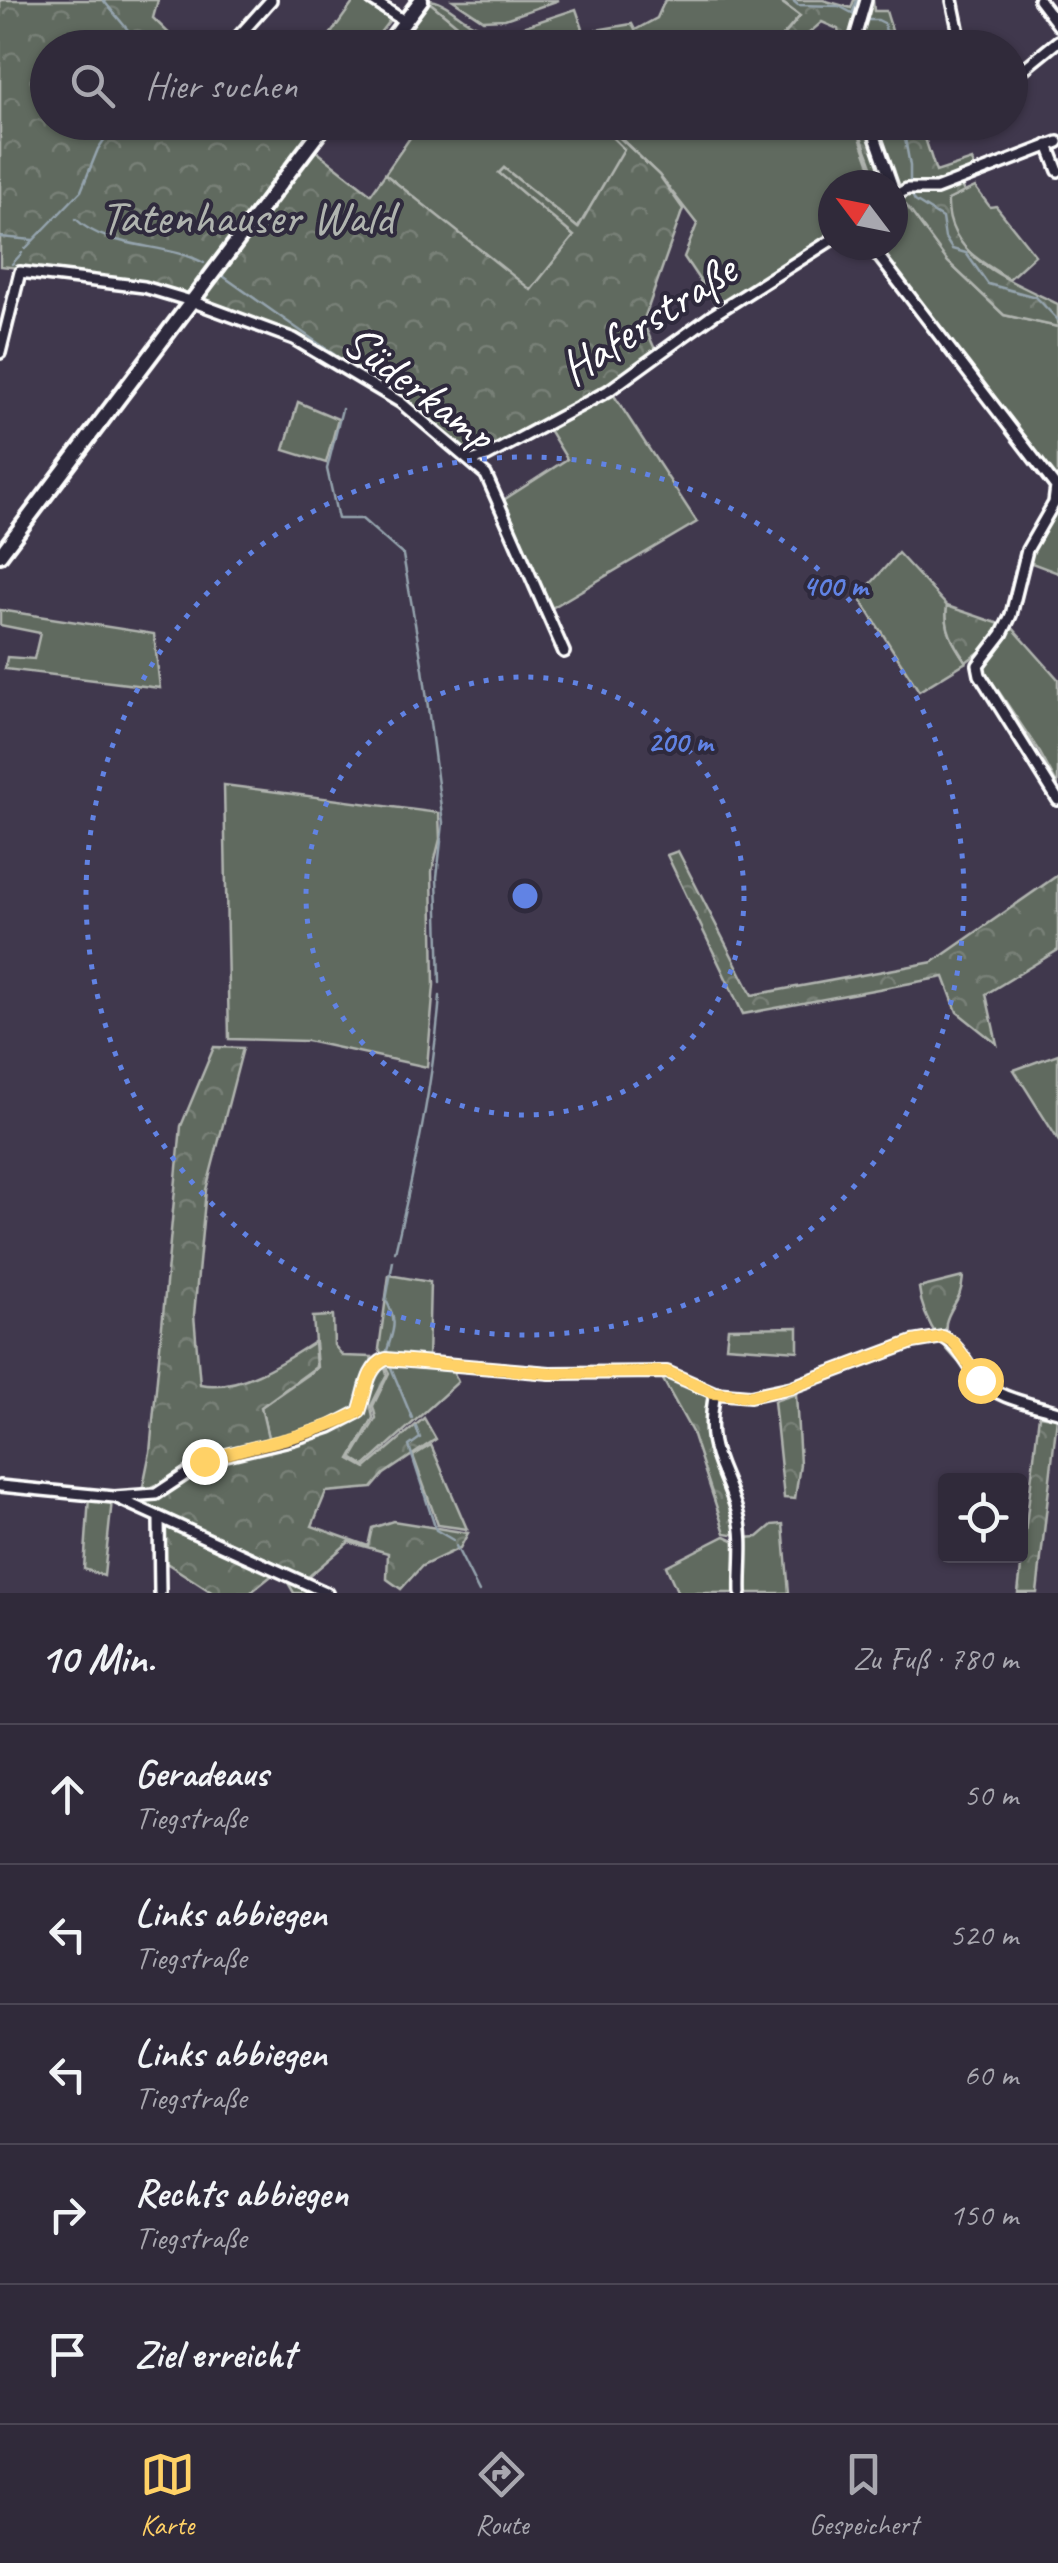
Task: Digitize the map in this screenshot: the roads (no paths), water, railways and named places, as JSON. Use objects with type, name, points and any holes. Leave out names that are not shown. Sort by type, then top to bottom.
[{"type":"main road","points":[[397,30],[420,0]]},
{"type":"main road","points":[[0,554],[313,140]]},
{"type":"street","points":[[244,30],[272,0]]},
{"type":"street","points":[[372,0],[404,21]]},
{"type":"street","points":[[856,30],[866,0]]},
{"type":"street","points":[[952,0],[958,30]]},
{"type":"street","points":[[1039,0],[1058,25]]},
{"type":"street","points":[[1028,65],[1058,41]]},
{"type":"street","points":[[876,140],[886,170]]},
{"type":"street","points":[[908,189],[936,190],[1053,143],[1058,171]]},
{"type":"street","name":"Haferstraße","points":[[471,461],[608,391],[713,314],[818,248]]},
{"type":"street","points":[[882,260],[1056,487],[1054,503],[1026,550],[1011,615],[978,665],[980,675],[1058,800]]},
{"type":"street","name":"Süderkamp","points":[[0,353],[20,272],[144,287],[294,339],[400,402],[486,475],[564,652]]},
{"type":"street","points":[[486,475],[497,451]]},
{"type":"street","points":[[0,1486],[114,1497],[156,1494],[204,1461],[330,1427],[359,1412],[372,1371],[386,1359],[550,1373],[667,1372],[715,1393],[750,1396],[792,1387],[913,1342],[943,1337],[953,1342],[991,1390],[1058,1412]]},
{"type":"street","points":[[715,1393],[710,1421],[714,1454],[739,1517],[741,1593]]},
{"type":"street","points":[[114,1497],[327,1593]]},
{"type":"street","points":[[160,1520],[160,1593]]},
{"type":"waterway","points":[[103,0],[128,30]]},
{"type":"waterway","points":[[792,0],[798,5],[839,6],[865,20],[884,23],[886,30]]},
{"type":"waterway","points":[[853,12],[857,0]]},
{"type":"waterway","points":[[25,249],[81,191],[104,140]]},
{"type":"waterway","points":[[905,140],[910,185]]},
{"type":"waterway","points":[[911,193],[915,201],[942,218],[945,238],[952,249],[966,253],[988,284],[1036,297],[1058,320]]},
{"type":"waterway","points":[[76,219],[103,236],[204,263]]},
{"type":"waterway","points":[[0,237],[33,240]]},
{"type":"waterway","points":[[12,264],[22,253]]},
{"type":"waterway","points":[[220,274],[359,372]]},
{"type":"waterway","points":[[342,409],[327,469],[338,519],[362,519],[403,555],[423,669],[443,823],[437,877],[440,983]]},
{"type":"waterway","points":[[395,1252],[422,1125],[440,996]]},
{"type":"waterway","points":[[386,1354],[394,1327],[386,1300],[393,1261]]},
{"type":"waterway","points":[[390,1365],[412,1418]]},
{"type":"waterway","points":[[416,1427],[420,1438],[409,1446],[436,1530],[453,1540]]},
{"type":"waterway","points":[[456,1546],[479,1592]]},
{"type":"park label","name":"Tatenhauser Wald","points":[[247,216]]}]
